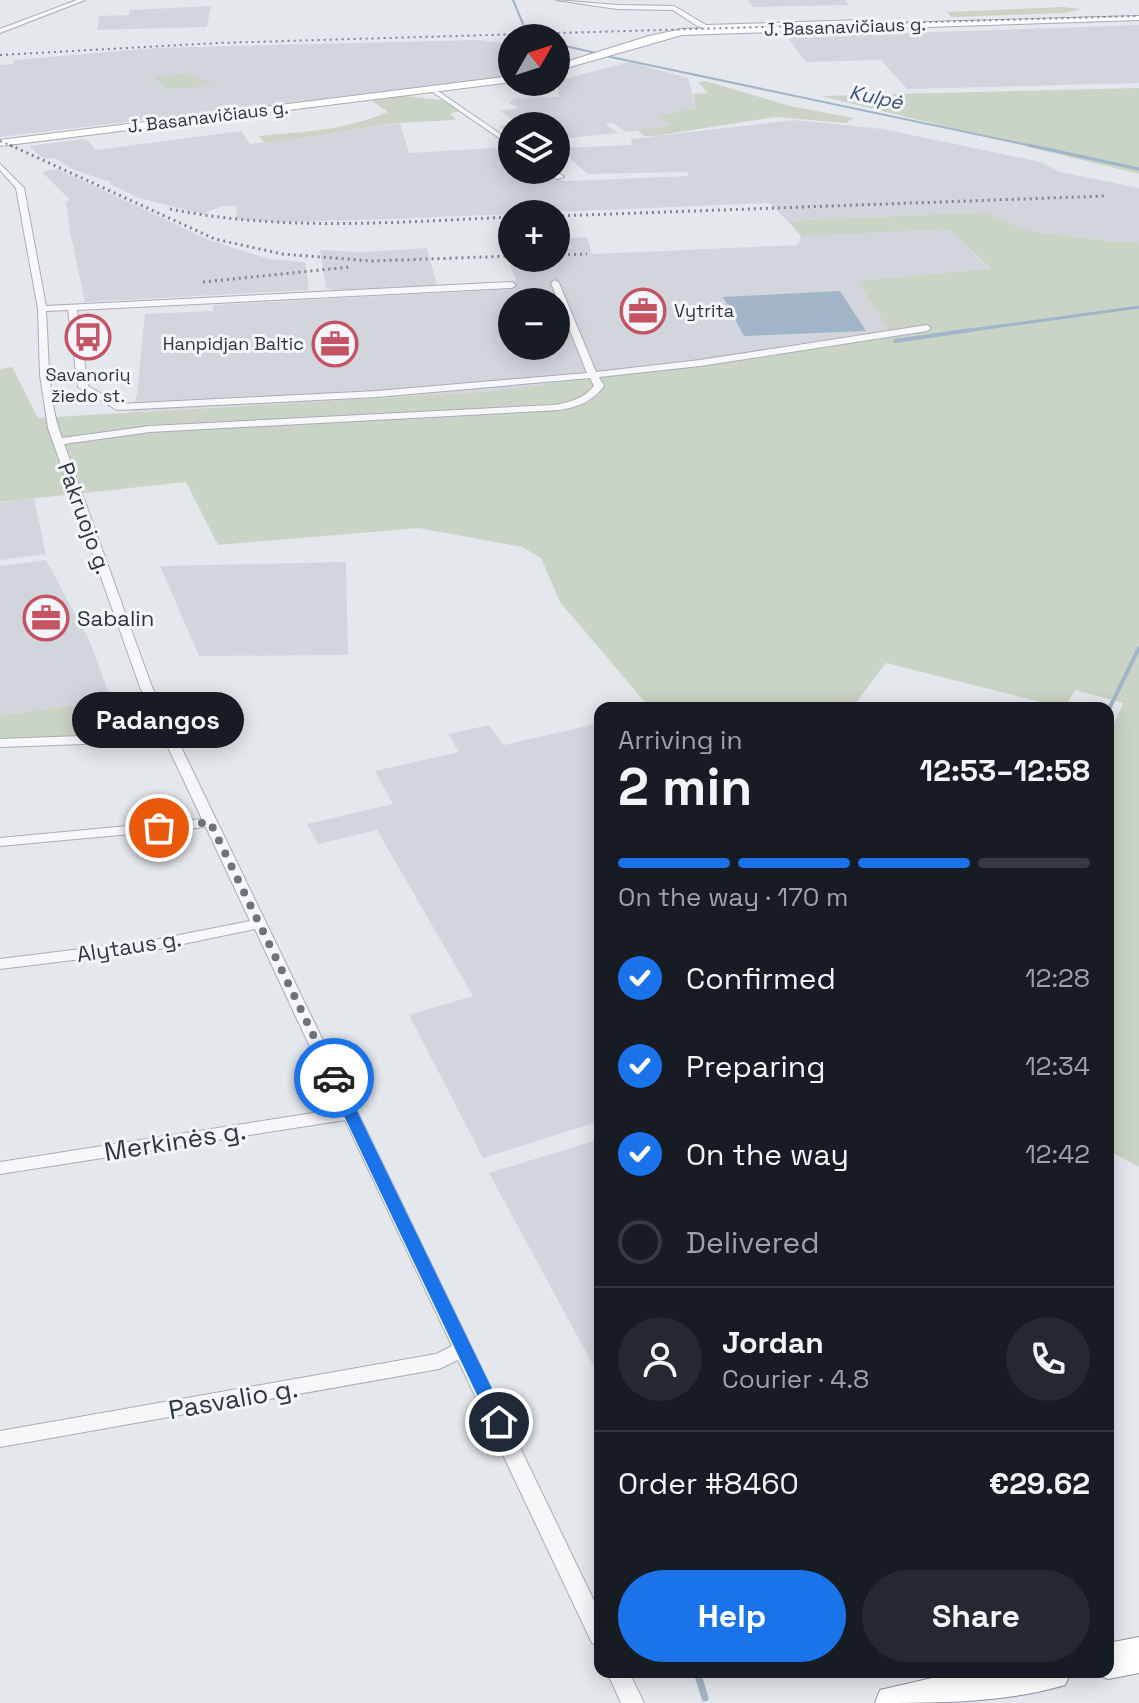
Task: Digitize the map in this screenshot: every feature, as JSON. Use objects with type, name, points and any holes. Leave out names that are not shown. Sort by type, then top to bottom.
[{"type":"highway","points":[[1114,1660],[1139,1655]]},
{"type":"highway","points":[[894,1703],[1021,1678]]},
{"type":"main road","name":"J. Basanavičiaus g.","points":[[570,64],[652,38],[694,31],[1139,18]]},
{"type":"main road","name":"J. Basanavičiaus g.","points":[[0,143],[498,81]]},
{"type":"street","points":[[0,31],[82,0]]},
{"type":"street","points":[[559,0],[617,7],[674,8],[706,27],[863,22]]},
{"type":"street","points":[[433,90],[498,135]]},
{"type":"street","name":"Pakruojo g.","points":[[0,166],[20,188],[42,309],[47,394],[58,442],[133,653],[168,737],[594,1623]]},
{"type":"street","points":[[58,442],[150,429],[552,408],[576,404],[594,393],[599,386],[555,283]]},
{"type":"street","points":[[42,309],[512,285]]},
{"type":"street","points":[[72,308],[83,387],[117,407],[377,394],[593,375],[700,363],[927,328]]},
{"type":"street","points":[[0,743],[168,737]]},
{"type":"street","points":[[0,842],[210,822]]},
{"type":"street","name":"Alytaus g.","points":[[0,964],[154,945],[258,924]]},
{"type":"street","name":"Merkinės g.","points":[[0,1168],[351,1113]]},
{"type":"street","name":"Pasvalio g.","points":[[0,1439],[439,1361],[463,1349]]},
{"type":"street","points":[[621,1678],[633,1703]]},
{"type":"shaded area","points":[[748,0],[845,0],[849,5],[753,7]]},
{"type":"shaded area","points":[[211,6],[207,27],[97,30],[99,16],[129,15],[129,10]]},
{"type":"shaded area","points":[[1139,25],[1139,83],[907,89],[881,60],[806,62],[787,37]]},
{"type":"shaded area","points":[[480,40],[498,42],[498,78],[0,137],[0,65],[13,64],[14,60],[155,48]]},
{"type":"shaded area","points":[[629,62],[688,78],[696,108],[659,116],[674,126],[626,132],[612,123],[605,124],[618,133],[570,138],[570,112],[500,111],[518,108],[508,102],[512,99],[570,96],[570,78]]},
{"type":"shaded area","points":[[793,120],[883,129],[1041,162],[1060,172],[1139,188],[1139,241],[1118,242],[1029,231],[983,212],[788,221],[769,203],[570,211],[570,200],[498,200],[498,214],[283,222],[237,219],[236,206],[222,206],[203,214],[139,198],[111,182],[74,170],[54,158],[44,159],[29,146],[86,139],[96,150],[241,131],[250,144],[400,123],[409,153],[495,148],[498,150],[498,184],[570,184],[570,181],[689,176],[687,172],[587,174],[570,158],[570,148],[632,145],[631,139]]},
{"type":"shaded area","points":[[58,169],[209,240],[269,259],[305,262],[309,290],[85,302],[70,231],[66,202],[70,200],[42,172]]},
{"type":"shaded area","points":[[949,229],[991,270],[859,282],[894,336],[496,391],[131,412],[137,394],[145,314],[213,311],[213,305],[498,290],[498,360],[570,360],[570,288],[513,288],[511,281],[516,280],[513,272],[570,272],[570,238],[587,237],[592,254],[798,245],[801,236]]},
{"type":"shaded area","points":[[427,248],[437,285],[326,288],[320,250],[361,252]]},
{"type":"shaded area","points":[[34,498],[46,554],[0,560],[0,503]]},
{"type":"shaded area","points":[[46,560],[90,642],[111,699],[0,716],[0,566]]},
{"type":"shaded area","points":[[346,562],[348,655],[199,656],[160,566]]},
{"type":"shaded area","points":[[594,724],[594,1123],[483,1158],[409,1015],[473,996],[377,830],[318,844],[307,824],[393,804],[375,771],[459,752],[448,734],[489,725],[504,745]]},
{"type":"shaded area","points":[[594,1141],[594,1367],[489,1173]]},
{"type":"green space","points":[[1063,7],[1082,9],[1065,13],[951,17],[947,12]]},
{"type":"green space","points":[[182,74],[213,82],[200,87],[167,89],[155,78]]},
{"type":"green space","points":[[705,81],[790,106],[853,118],[846,123],[775,117],[654,136],[645,136],[637,130],[672,126],[658,116],[696,108],[693,94],[708,93],[698,82]]},
{"type":"green space","points":[[1139,88],[1139,174],[821,96]]},
{"type":"green space","points":[[405,96],[441,100],[463,111],[450,113],[456,120],[396,123],[265,143],[259,136],[356,123],[388,112],[371,100]]},
{"type":"green space","points":[[983,212],[1029,231],[1118,242],[1139,241],[1139,1167],[1114,1153],[1114,724],[1123,703],[1075,690],[1068,702],[1040,702],[886,663],[857,702],[645,702],[560,602],[541,558],[522,547],[419,528],[218,545],[186,482],[0,502],[0,369],[12,367],[38,418],[496,391],[893,336],[858,281],[991,269],[949,229],[801,236],[788,221]]},
{"type":"green space","points":[[132,696],[144,730],[137,734],[0,742],[0,716]]},
{"type":"water","points":[[840,291],[866,331],[744,336],[723,297]]},
{"type":"waterway","name":"Kulpė","points":[[513,0],[523,24]]},
{"type":"waterway","name":"Kulpė","points":[[570,47],[596,53]]},
{"type":"waterway","name":"Kulpė","points":[[606,56],[1037,147]]},
{"type":"waterway","name":"Kulpė","points":[[1028,145],[1139,169]]},
{"type":"waterway","points":[[961,332],[1139,307]]},
{"type":"waterway","points":[[961,332],[971,330]]},
{"type":"waterway","points":[[895,341],[961,332]]},
{"type":"waterway","name":"Kulpė","points":[[1112,702],[1139,648]]},
{"type":"waterway","name":"Kulpė","points":[[699,1678],[705,1698]]},
{"type":"railway","points":[[0,55],[217,43],[1139,16]]},
{"type":"railway","points":[[0,141],[14,147]]},
{"type":"railway","points":[[10,145],[215,239],[282,254],[372,261],[498,256]]},
{"type":"railway","points":[[570,215],[1105,196]]},
{"type":"railway","points":[[170,209],[255,221],[298,223],[498,218]]},
{"type":"railway","points":[[570,255],[587,254]]},
{"type":"railway","points":[[203,282],[350,267]]},
{"type":"way so far","points":[[159,828],[210,822],[334,1078]]},
{"type":"place","name":"Vytrita","points":[[643,311]]},
{"type":"place","name":"Savanorių žiedo st.","points":[[88,337]]},
{"type":"place","name":"Hanpidjan Baltic","points":[[335,344]]},
{"type":"place","name":"Sabalin","points":[[46,618]]},
{"type":"place","name":"Padangos","points":[[159,828]]},
{"type":"route","points":[[334,1078],[499,1422]]}]
